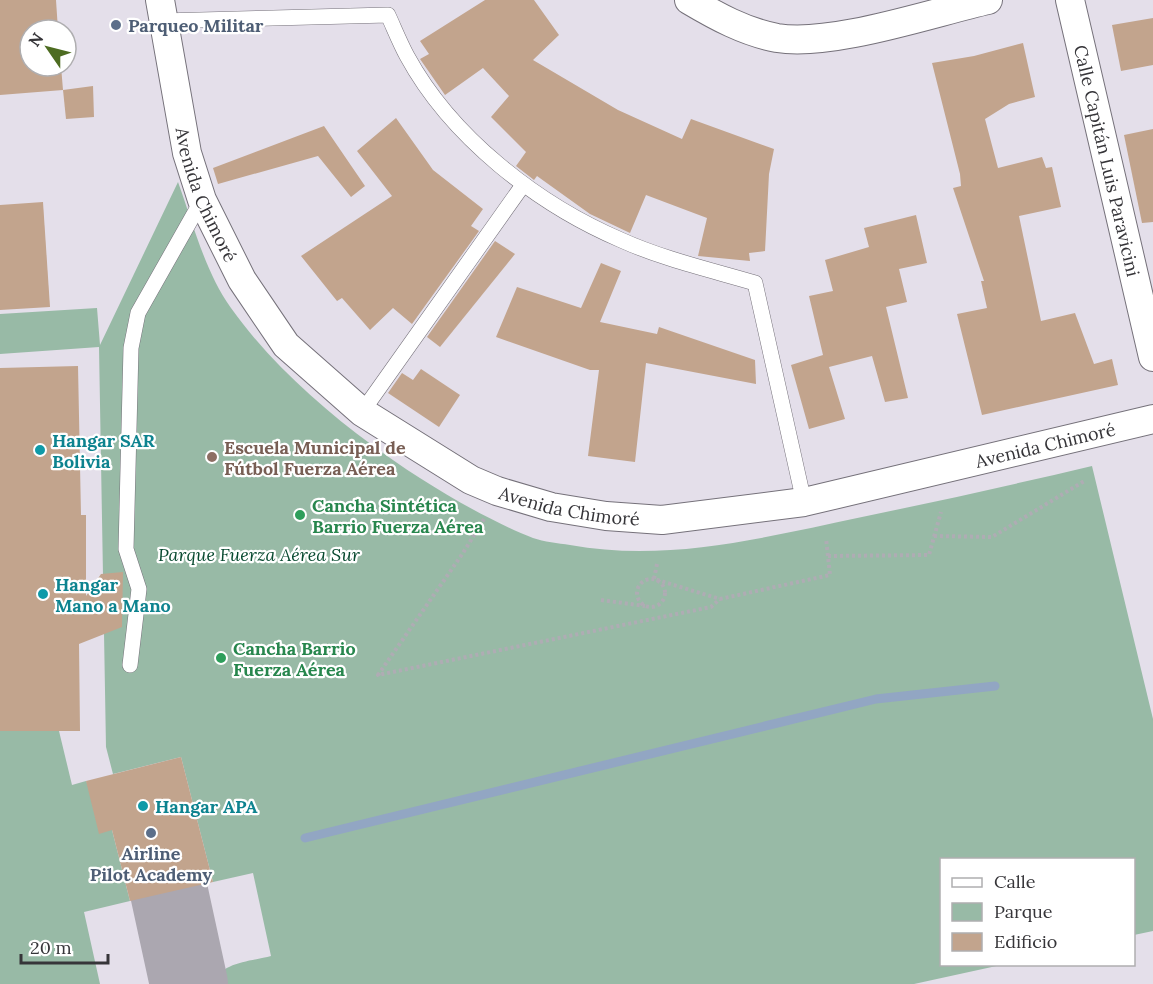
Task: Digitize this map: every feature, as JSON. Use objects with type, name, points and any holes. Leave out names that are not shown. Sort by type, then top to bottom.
[{"type":"street","points":[[689,0],[722,20],[777,38],[831,38],[988,0]]},
{"type":"street","name":"Calle Capitán Luis Paravicini","points":[[1070,0],[1153,357]]},
{"type":"street","name":"Avenida Chimoré","points":[[161,11],[187,153],[202,200],[242,280],[286,345],[362,412],[471,480],[497,491],[551,507],[606,516],[662,520],[804,502],[1153,419]]},
{"type":"lane","points":[[161,11],[388,15],[407,56],[438,101],[483,150],[523,185],[621,240],[755,283],[804,502]]},
{"type":"lane","points":[[362,412],[523,185]]},
{"type":"lane","points":[[130,664],[139,589],[126,549],[131,348],[138,313],[202,200]]},
{"type":"path","points":[[934,536],[992,537],[1086,480]]},
{"type":"path","points":[[828,556],[929,555],[941,512]]},
{"type":"path","points":[[484,519],[378,675],[711,607],[720,599]]},
{"type":"path","points":[[648,606],[640,602],[637,590],[642,582],[654,579],[720,599],[830,575],[826,538]]},
{"type":"path","points":[[654,579],[657,564]]},
{"type":"path","points":[[601,600],[657,605],[664,594],[662,585],[654,579]]},
{"type":"green space","name":"Parque Fuerza Aérea Sur","points":[[178,182],[200,247],[222,294],[261,346],[296,382],[333,415],[409,471],[471,508],[513,530],[537,539],[607,550],[643,551],[717,545],[949,499],[1092,466],[1153,719],[1153,931],[1135,935],[1135,858],[940,858],[940,966],[996,966],[914,984],[216,984],[218,977],[229,967],[271,956],[253,873],[213,882],[181,757],[113,774],[106,747],[99,347],[0,354],[0,314],[97,308],[100,345]]},
{"type":"green space","points":[[0,731],[59,731],[72,785],[86,781],[112,830],[130,901],[84,912],[100,984],[0,984]]},
{"type":"building","points":[[0,0],[56,0],[57,18],[18,18],[18,78],[62,78],[63,90],[0,95]]},
{"type":"building","points":[[485,0],[534,0],[559,35],[533,60],[618,110],[682,139],[691,119],[774,149],[769,174],[765,251],[749,253],[750,261],[698,256],[707,218],[646,195],[630,233],[590,214],[537,176],[534,180],[516,166],[526,152],[491,117],[509,96],[483,68],[445,95],[420,59],[429,54],[420,41]]},
{"type":"building","points":[[1153,18],[1153,65],[1121,71],[1112,25]]},
{"type":"building","points":[[1023,43],[1035,97],[1009,104],[985,119],[998,168],[1042,157],[1046,168],[1052,167],[1061,207],[1019,216],[1041,321],[1075,313],[1094,364],[1112,359],[1118,385],[982,415],[957,314],[987,308],[981,281],[984,281],[953,188],[961,186],[960,174],[932,63],[974,56]]},
{"type":"building","points":[[93,86],[94,117],[66,119],[63,90]]},
{"type":"building","points":[[396,118],[433,170],[483,209],[471,226],[479,231],[412,324],[393,308],[370,330],[342,298],[337,301],[301,256],[392,196],[357,151]]},
{"type":"building","points":[[324,126],[365,186],[351,197],[318,156],[218,184],[213,168]]},
{"type":"building","points":[[1153,129],[1153,222],[1142,223],[1124,135]]},
{"type":"building","points":[[43,202],[50,307],[0,310],[0,205]]},
{"type":"building","points":[[916,215],[927,263],[899,269],[907,302],[886,307],[908,398],[885,402],[872,356],[829,367],[845,419],[809,429],[791,365],[823,355],[809,296],[833,291],[825,260],[869,247],[864,228]]},
{"type":"building","points":[[495,241],[515,254],[440,347],[427,337]]},
{"type":"building","points":[[601,263],[621,271],[600,322],[657,334],[659,327],[755,360],[756,384],[646,363],[635,462],[588,456],[599,370],[590,370],[496,337],[517,287],[581,308]]},
{"type":"building","points":[[78,366],[81,515],[86,515],[86,596],[101,574],[123,572],[122,627],[79,644],[80,731],[0,731],[0,368]]},
{"type":"building","points":[[421,369],[460,395],[439,427],[388,393],[402,373],[413,380]]},
{"type":"building","name":"Hangar APA","points":[[181,757],[213,882],[130,901],[112,830],[99,834],[86,781]]},
{"type":"waterway","points":[[305,838],[876,699],[995,686]]},
{"type":"taxiway","points":[[169,892],[189,984]]},
{"type":"place","name":"Parqueo Militar","points":[[116,25]]},
{"type":"place","name":"Hangar SAR Bolivia","points":[[40,450]]},
{"type":"place","name":"Escuela Municipal de Fútbol Fuerza Aérea","points":[[212,457]]},
{"type":"place","name":"Cancha Sintética Barrio Fuerza Aérea","points":[[300,515]]},
{"type":"place","name":"Hangar Mano a Mano","points":[[43,594]]},
{"type":"place","name":"Cancha Barrio Fuerza Aérea","points":[[221,658]]},
{"type":"place","name":"Hangar APA","points":[[143,806]]},
{"type":"place","name":"Airline Pilot Academy","points":[[151,833]]}]
